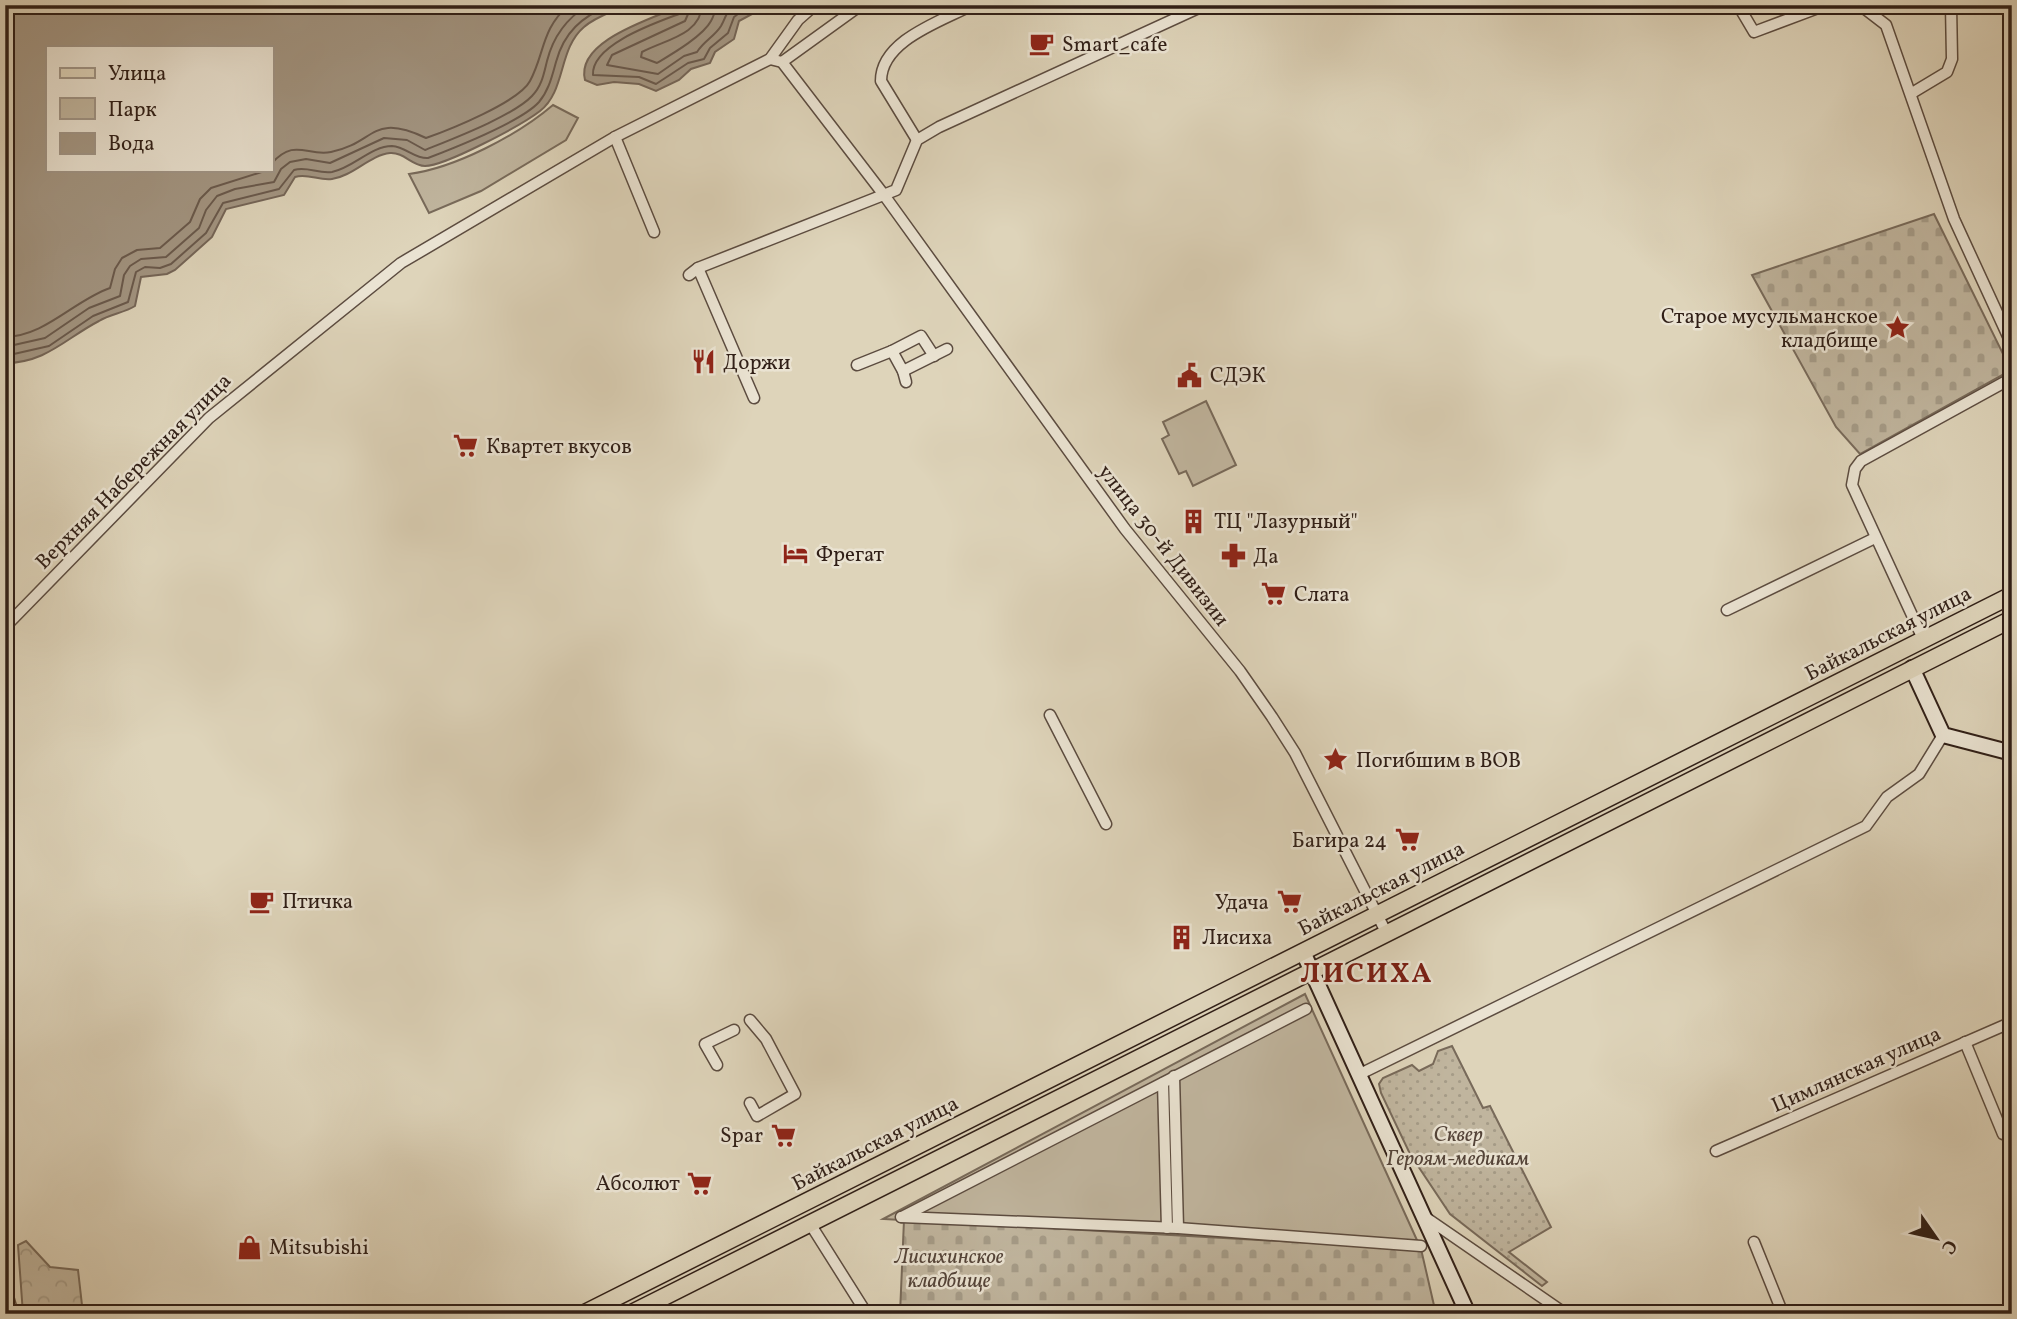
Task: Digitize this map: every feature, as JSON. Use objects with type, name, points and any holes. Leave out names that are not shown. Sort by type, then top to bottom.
[{"type":"main road","name":"Байкальская улица","points":[[583,1314],[2012,595]]},
{"type":"main road","name":"Байкальская улица","points":[[630,1314],[2012,619]]},
{"type":"main road","points":[[1912,668],[1943,735],[2012,753]]},
{"type":"main road","points":[[1303,952],[1358,1075],[1428,1219],[1468,1314]]},
{"type":"street","points":[[816,5],[798,20],[770,59],[782,62],[861,5]]},
{"type":"street","points":[[917,140],[881,81],[885,61],[905,41],[972,5]]},
{"type":"street","points":[[689,275],[698,268],[895,190],[917,140],[939,127],[1205,5]]},
{"type":"street","points":[[1738,5],[1754,32],[1826,5]]},
{"type":"street","points":[[1860,5],[1886,25],[1954,219],[2012,345]]},
{"type":"street","points":[[1912,93],[1947,72],[1952,59],[1951,5]]},
{"type":"street","name":"Верхняя Набережная улица","points":[[5,627],[209,418],[314,331],[425,246],[615,137],[770,59]]},
{"type":"street","name":"улица 30-й Дивизии","points":[[782,62],[884,195],[1125,529],[1240,671],[1272,716],[1295,753],[1387,934]]},
{"type":"street","points":[[615,137],[624,153],[654,232]]},
{"type":"street","points":[[698,268],[754,398]]},
{"type":"street","points":[[857,365],[921,336],[934,356]]},
{"type":"street","points":[[892,351],[905,377],[947,349]]},
{"type":"street","points":[[1923,639],[1852,485],[1855,469],[1861,461],[2012,379]]},
{"type":"street","points":[[1727,610],[1875,538]]},
{"type":"street","points":[[1050,715],[1106,824]]},
{"type":"street","points":[[1358,1075],[1866,826],[1887,797],[1919,774],[1943,735]]},
{"type":"street","points":[[1306,1009],[901,1217],[1172,1228],[1421,1246]]},
{"type":"street","points":[[750,1020],[766,1039],[795,1094],[757,1116],[750,1103]]},
{"type":"street","name":"Цимлянская улица","points":[[1716,1152],[2012,1022]]},
{"type":"street","points":[[717,1065],[705,1044],[734,1030]]},
{"type":"street","points":[[1965,1042],[2003,1134]]},
{"type":"street","points":[[1172,1228],[1174,1076]]},
{"type":"street","points":[[1163,1083],[1172,1228]]},
{"type":"street","points":[[1428,1219],[1566,1314]]},
{"type":"street","points":[[809,1222],[867,1314]]},
{"type":"street","points":[[1754,1242],[1783,1314]]},
{"type":"street","points":[[5,1286],[13,1314]]},
{"type":"green space","points":[[553,105],[578,118],[566,140],[481,191],[429,213],[409,174],[446,165],[485,148],[522,128]]},
{"type":"green space","points":[[1934,214],[2011,370],[1860,454],[1836,427],[1752,275]]},
{"type":"green space","points":[[1206,401],[1236,465],[1193,486],[1186,471],[1179,474],[1162,439],[1169,435],[1163,422]]},
{"type":"green space","points":[[1305,994],[1421,1249],[883,1219]]},
{"type":"green space","name":"Сквер Героям-медикам","points":[[1452,1046],[1483,1108],[1490,1106],[1551,1227],[1509,1252],[1547,1282],[1542,1286],[1450,1214],[1410,1154],[1381,1093],[1379,1084],[1383,1078],[1412,1065],[1419,1071],[1433,1064],[1438,1051]]},
{"type":"green space","name":"Лисихинское кладбище","points":[[904,1220],[1421,1249],[1436,1314],[900,1314]]},
{"type":"green space","points":[[26,1241],[50,1267],[78,1270],[83,1314],[23,1314],[18,1245]]},
{"type":"water","points":[[5,5],[626,5],[584,27],[570,47],[548,103],[517,126],[435,164],[420,165],[390,153],[375,157],[340,177],[295,177],[284,195],[226,209],[212,237],[175,270],[167,274],[141,277],[135,306],[103,319],[44,354],[19,362],[5,363]]},
{"type":"water","points":[[683,5],[758,5],[754,13],[739,21],[734,39],[715,52],[710,63],[691,69],[679,80],[656,91],[639,84],[614,82],[597,85],[585,80],[585,66],[592,53],[604,42],[637,24]]},
{"type":"place","name":"Smart_cafe","points":[[1042,44]]},
{"type":"place","name":"Старое мусульманское кладбище","points":[[1898,328]]},
{"type":"place","name":"Доржи","points":[[703,362]]},
{"type":"place","name":"СДЭК","points":[[1190,375]]},
{"type":"place","name":"Квартет вкусов","points":[[466,446]]},
{"type":"place","name":"ТЦ \"Лазурный\"","points":[[1194,521]]},
{"type":"place","name":"Фрегат","points":[[796,554]]},
{"type":"place","name":"Да","points":[[1233,556]]},
{"type":"place","name":"Слата","points":[[1274,594]]},
{"type":"place","name":"Погибшим в ВОВ","points":[[1336,760]]},
{"type":"place","name":"Багира 24","points":[[1407,840]]},
{"type":"place","name":"Птичка","points":[[262,901]]},
{"type":"place","name":"Удача","points":[[1289,902]]},
{"type":"place","name":"Лисиха","points":[[1182,937]]},
{"type":"place","name":"Spar","points":[[783,1135]]},
{"type":"place","name":"Абсолют","points":[[700,1183]]},
{"type":"place","name":"Mitsubishi","points":[[249,1247]]},
{"type":"district","name":"ЛИСИХА","points":[[1367,972]]}]
